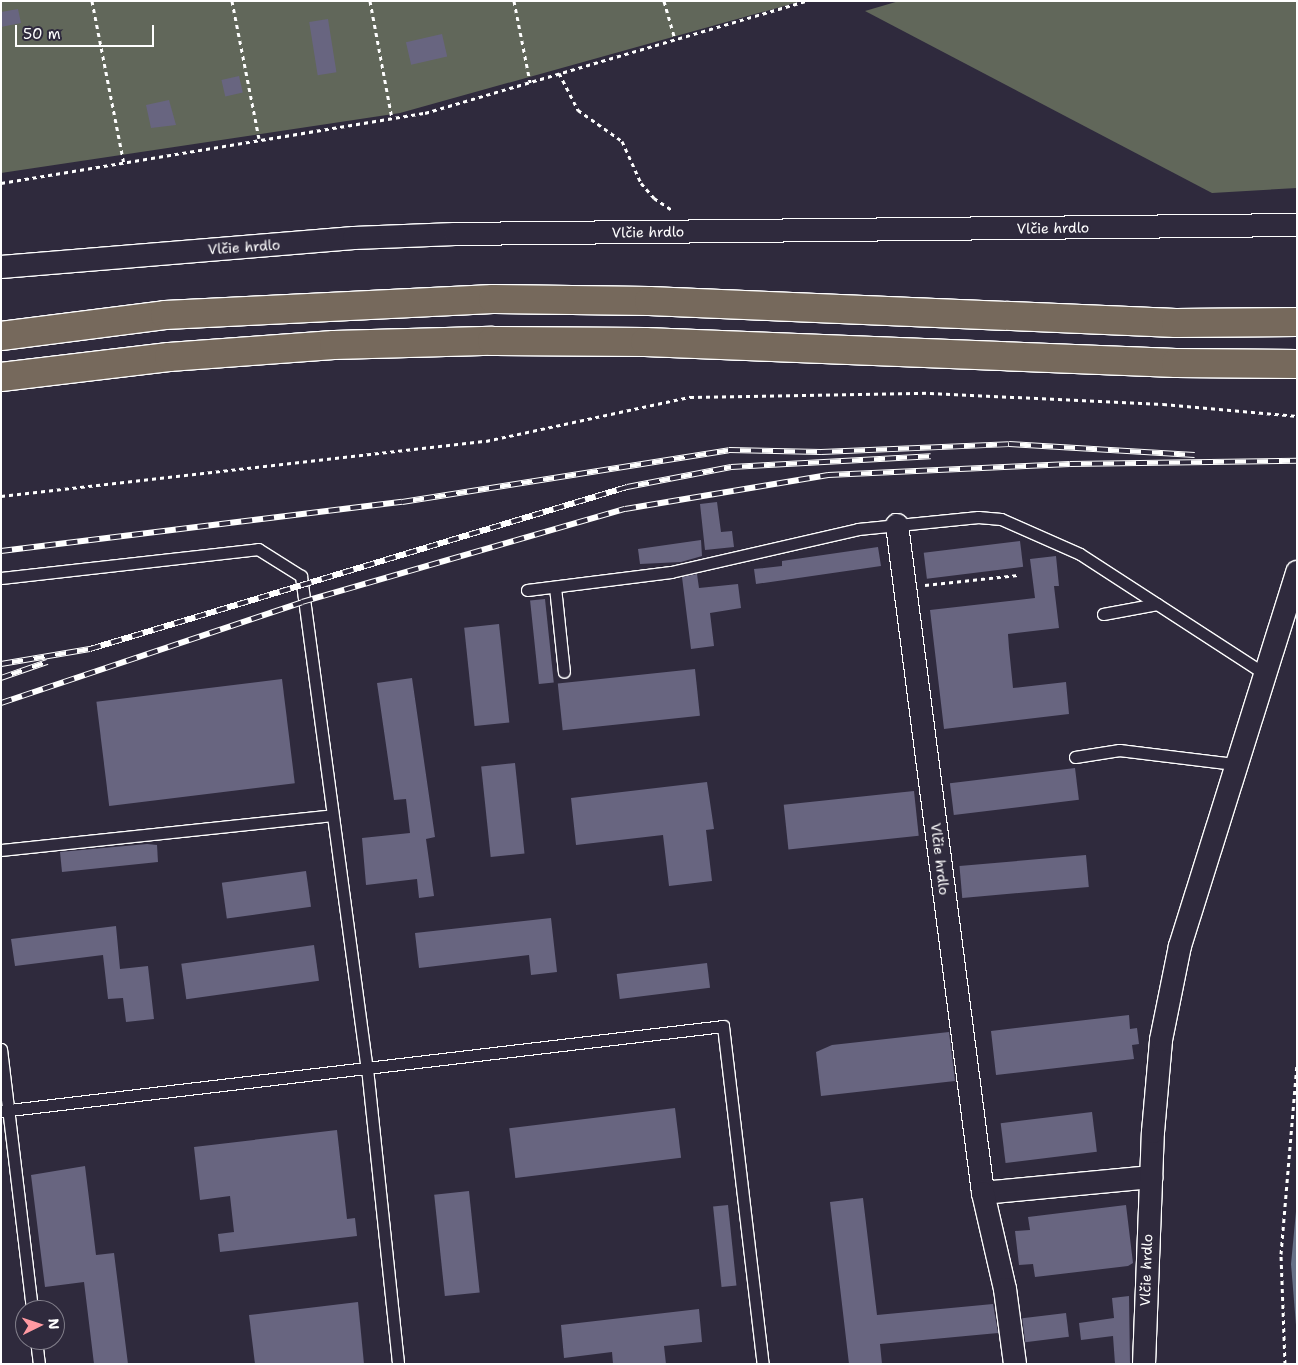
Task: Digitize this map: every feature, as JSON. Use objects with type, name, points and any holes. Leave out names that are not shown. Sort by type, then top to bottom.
[{"type":"highway","points":[[1,336],[165,315],[493,299],[649,301],[1176,323],[1297,322]]},
{"type":"highway","points":[[1,377],[169,357],[334,345],[646,342],[1176,363],[1297,364]]},
{"type":"street","name":"Vlčie hrdlo","points":[[1,267],[394,236],[1297,225]]},
{"type":"street","name":"Vlčie hrdlo","points":[[896,525],[983,1193],[1005,1289],[1015,1364]]},
{"type":"street","name":"Vlčie hrdlo","points":[[1144,1364],[1151,1177],[1162,1040],[1180,946],[1234,764],[1297,572]]},
{"type":"street","points":[[983,1193],[1151,1177]]},
{"type":"lane","points":[[527,590],[671,572],[858,529],[978,517],[1017,523],[1080,554],[1263,673]]},
{"type":"lane","points":[[1,578],[258,549],[301,576],[366,1068],[398,1364]]},
{"type":"lane","points":[[555,587],[564,672]]},
{"type":"lane","points":[[1103,614],[1157,604]]},
{"type":"lane","points":[[1075,757],[1119,750],[1234,764]]},
{"type":"lane","points":[[1,850],[332,815]]},
{"type":"lane","points":[[5,1110],[723,1026],[762,1364]]},
{"type":"lane","points":[[1,1049],[5,1110],[31,1300]]},
{"type":"lane","points":[[37,1350],[39,1364]]},
{"type":"path","points":[[92,1],[124,164]]},
{"type":"path","points":[[232,1],[259,138]]},
{"type":"path","points":[[370,1],[392,118]]},
{"type":"path","points":[[514,1],[530,82]]},
{"type":"path","points":[[664,1],[675,39]]},
{"type":"path","points":[[1,183],[124,164],[259,138],[425,113],[805,1]]},
{"type":"path","points":[[559,74],[567,96],[578,110],[622,141],[642,183],[654,198],[667,204],[684,231]]},
{"type":"path","points":[[1,496],[486,442],[690,397],[930,393],[1163,404],[1297,416]]},
{"type":"path","points":[[904,587],[1018,575]]},
{"type":"path","points":[[1285,1364],[1281,1254],[1297,1063]]},
{"type":"green space","points":[[1,1],[802,1],[400,113],[1,173]]},
{"type":"green space","points":[[899,1],[1297,1],[1297,188],[1212,193],[865,11]]},
{"type":"water","points":[[1297,1201],[1297,1337],[1291,1264]]},
{"type":"building","points":[[18,9],[21,23],[1,27],[1,12]]},
{"type":"building","points":[[328,19],[336,72],[318,75],[309,22]]},
{"type":"building","points":[[442,34],[447,56],[411,65],[406,42]]},
{"type":"building","points":[[239,76],[243,93],[225,97],[221,80]]},
{"type":"building","points":[[169,100],[176,125],[151,128],[146,105]]},
{"type":"building","points":[[717,502],[721,532],[732,531],[734,547],[705,550],[700,504]]},
{"type":"building","points":[[701,540],[702,556],[681,562],[640,564],[638,549]]},
{"type":"building","points":[[1020,541],[1023,567],[927,579],[924,553]]},
{"type":"building","points":[[878,547],[881,566],[756,584],[754,569],[782,566],[782,561]]},
{"type":"building","points":[[1056,556],[1059,586],[1054,586],[1059,628],[1008,634],[1009,648],[1013,688],[1066,682],[1069,714],[944,729],[930,610],[1035,598],[1030,559]]},
{"type":"building","points":[[697,574],[699,588],[738,584],[741,608],[710,613],[714,646],[691,649],[682,577]]},
{"type":"building","points":[[545,599],[554,683],[539,684],[530,601]]},
{"type":"building","points":[[499,624],[509,722],[475,726],[464,628]]},
{"type":"building","points":[[695,669],[700,716],[563,730],[558,683]]},
{"type":"building","points":[[412,678],[435,837],[426,839],[434,896],[419,898],[417,879],[366,885],[362,838],[410,833],[406,799],[394,800],[377,683]]},
{"type":"building","points":[[282,679],[295,783],[109,806],[96,702]]},
{"type":"building","points":[[515,763],[525,854],[491,857],[481,767]]},
{"type":"building","points":[[1075,768],[1079,800],[954,815],[950,783]]},
{"type":"building","points":[[707,782],[714,829],[706,830],[712,881],[669,886],[663,835],[576,845],[571,798]]},
{"type":"building","points":[[914,791],[919,836],[788,849],[784,805]]},
{"type":"building","points":[[147,844],[157,845],[158,862],[62,872],[60,852]]},
{"type":"building","points":[[1086,855],[1089,887],[962,898],[959,866]]},
{"type":"building","points":[[306,871],[311,907],[227,918],[222,883]]},
{"type":"building","points":[[551,918],[557,972],[531,975],[529,955],[419,968],[415,933]]},
{"type":"building","points":[[116,926],[120,969],[148,966],[154,1019],[126,1022],[123,998],[108,999],[103,955],[15,966],[11,939]]},
{"type":"building","points":[[314,945],[319,981],[186,999],[181,964]]},
{"type":"building","points":[[707,963],[710,988],[620,999],[617,974]]},
{"type":"building","points":[[1129,1015],[1130,1029],[1137,1028],[1139,1044],[1132,1045],[1134,1059],[996,1075],[991,1031]]},
{"type":"building","points":[[949,1032],[955,1081],[821,1096],[816,1052],[832,1045]]},
{"type":"building","points":[[675,1108],[681,1158],[515,1178],[509,1128]]},
{"type":"building","points":[[1092,1112],[1097,1152],[1006,1163],[1001,1123]]},
{"type":"building","points":[[337,1130],[347,1219],[355,1218],[357,1236],[220,1252],[218,1234],[234,1232],[230,1196],[200,1200],[194,1147]]},
{"type":"building","points":[[85,1166],[96,1255],[114,1253],[128,1364],[94,1364],[84,1282],[45,1287],[31,1175]]},
{"type":"building","points":[[469,1191],[480,1292],[445,1296],[434,1195]]},
{"type":"building","points":[[863,1198],[877,1315],[993,1304],[998,1333],[880,1344],[882,1364],[849,1364],[830,1202]]},
{"type":"building","points":[[728,1205],[736,1286],[722,1287],[713,1207]]},
{"type":"building","points":[[1126,1205],[1133,1263],[1128,1266],[1035,1277],[1033,1264],[1019,1265],[1015,1231],[1030,1230],[1028,1217]]},
{"type":"building","points":[[1129,1296],[1130,1364],[1115,1364],[1113,1336],[1081,1340],[1079,1323],[1114,1318],[1112,1298]]},
{"type":"building","points":[[358,1302],[364,1364],[255,1364],[249,1315]]},
{"type":"building","points":[[699,1309],[702,1342],[664,1346],[666,1364],[613,1364],[612,1352],[564,1358],[561,1325]]},
{"type":"building","points":[[1066,1313],[1069,1337],[1025,1342],[1022,1318]]},
{"type":"railway","points":[[1,551],[402,502],[729,450],[821,452],[1009,444],[1195,455]]},
{"type":"railway","points":[[1,664],[90,649],[627,487],[731,467],[931,456]]},
{"type":"railway","points":[[1,703],[302,602],[625,509],[828,475],[1070,464],[1297,461]]},
{"type":"railway","points":[[1,678],[47,662]]}]
